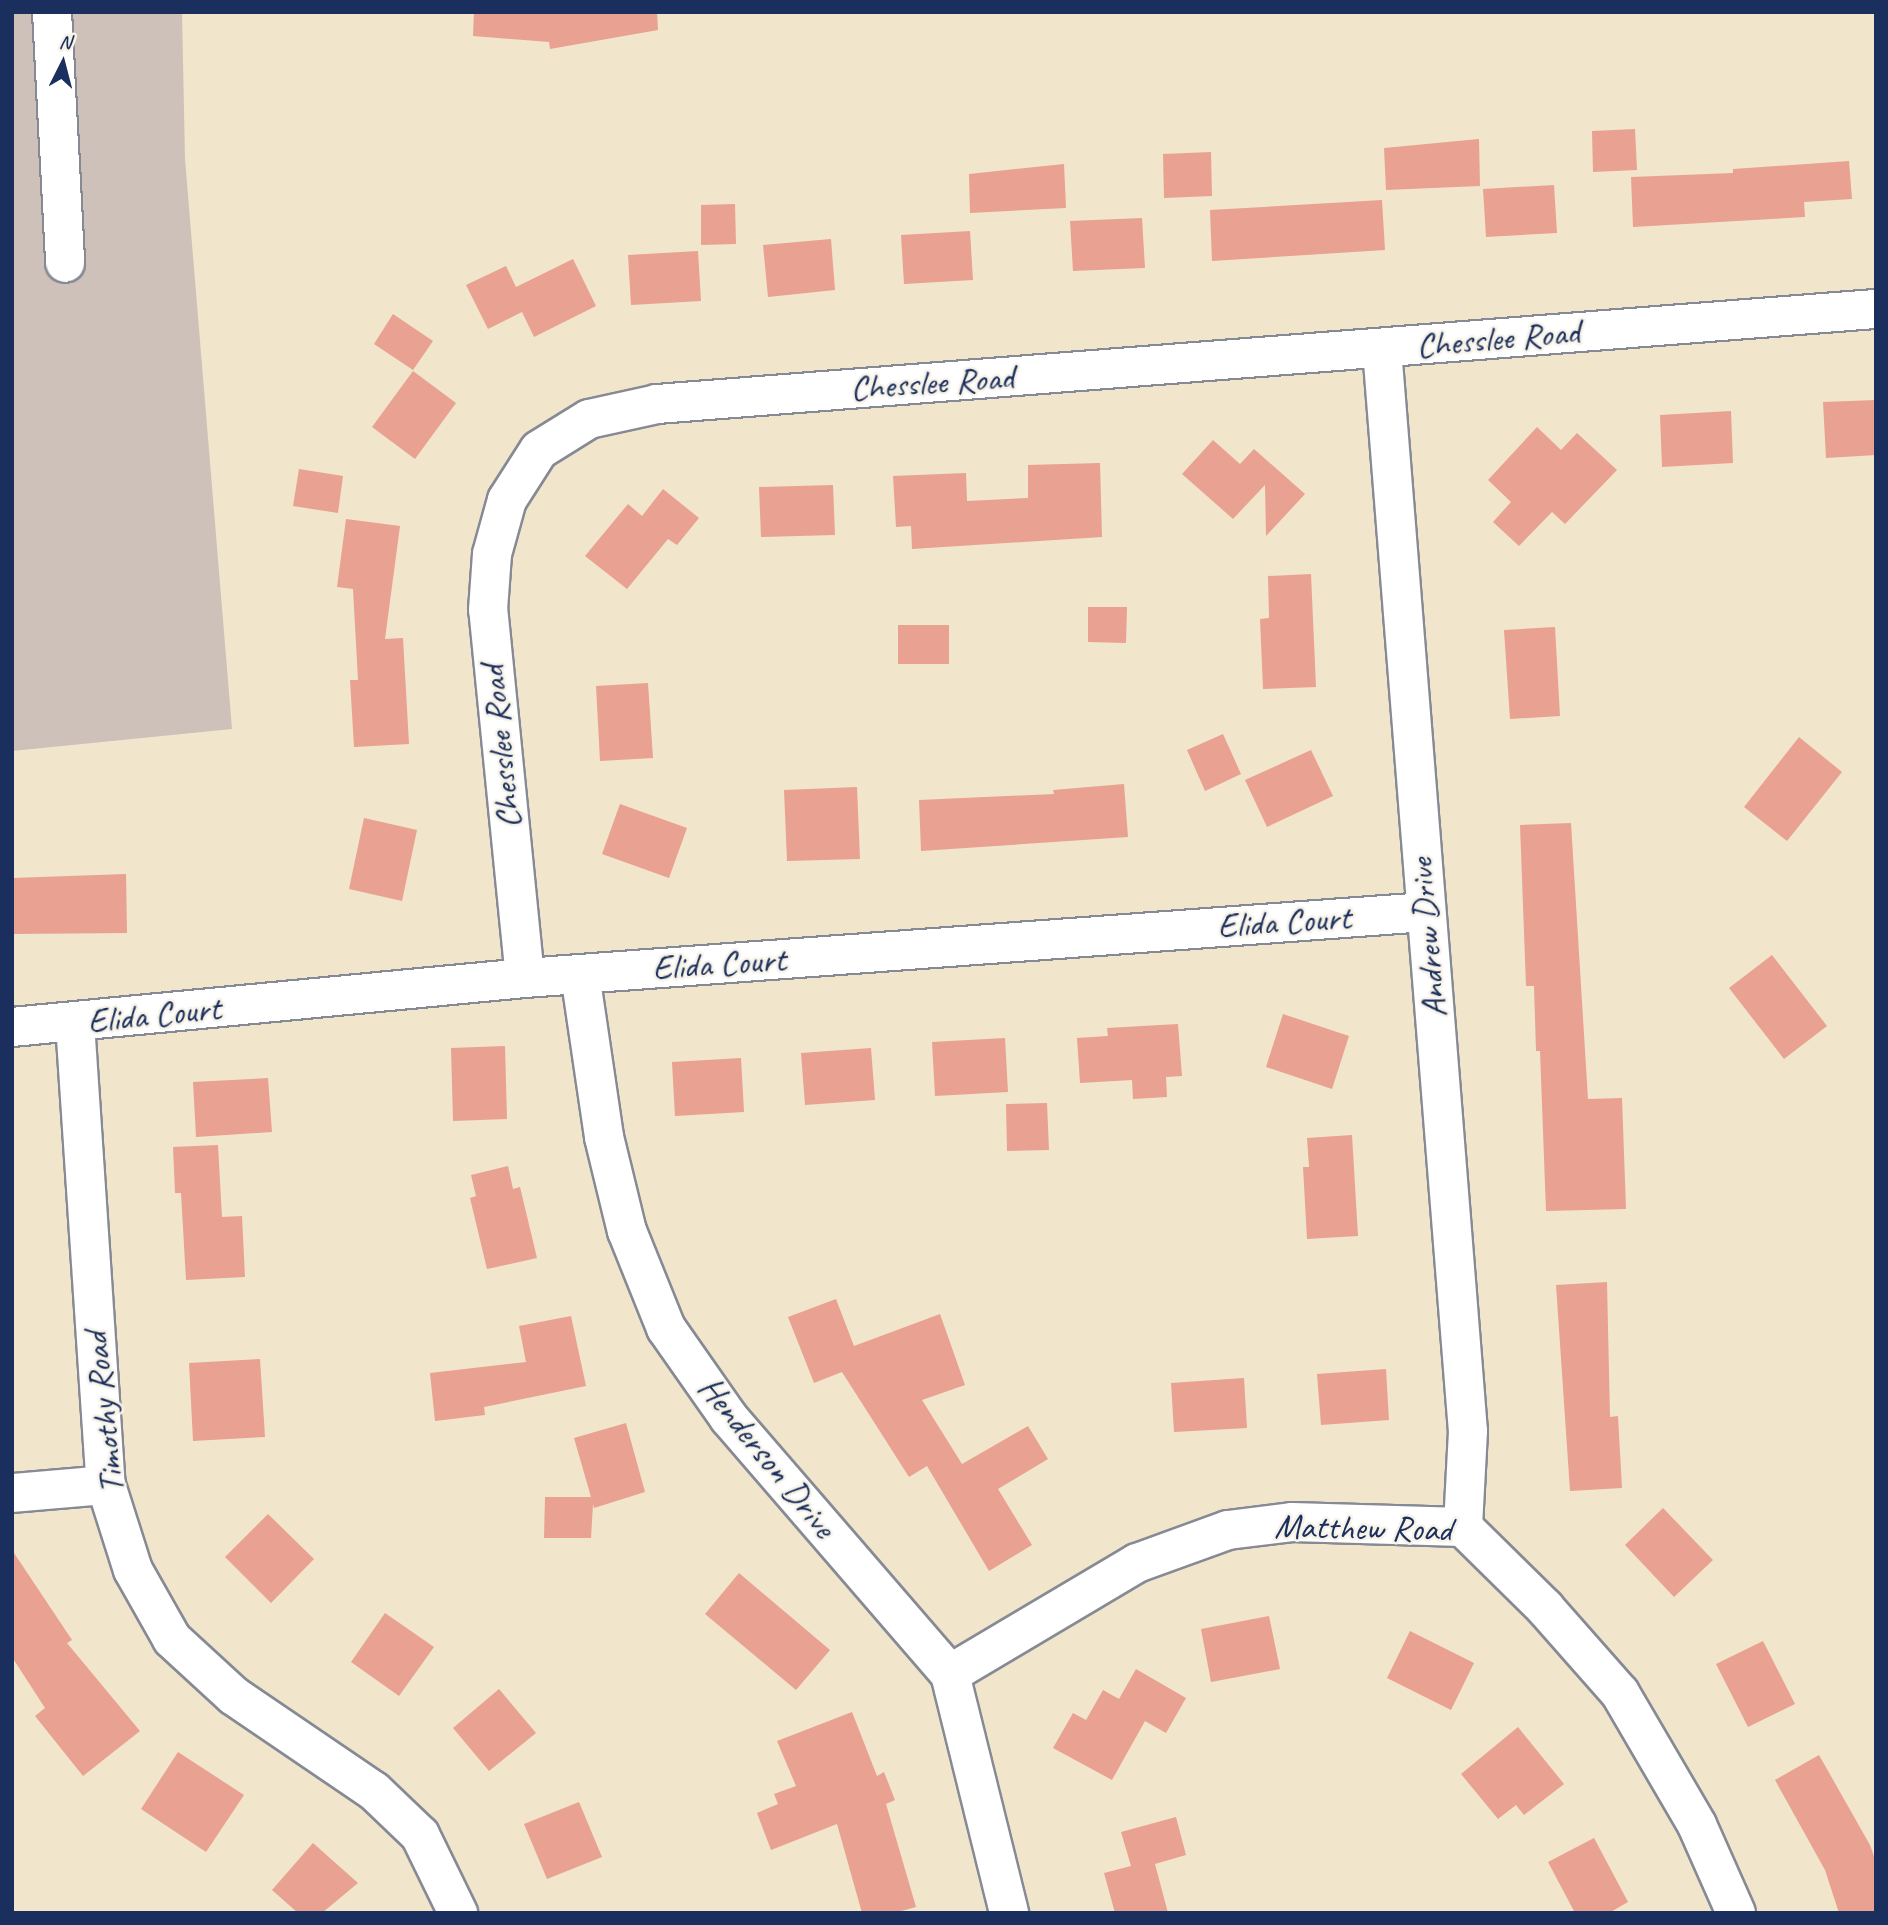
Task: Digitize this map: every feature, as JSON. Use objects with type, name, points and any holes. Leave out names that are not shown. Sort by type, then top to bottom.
[{"type":"street","points":[[52,12],[65,263]]},
{"type":"street","name":"Chesslee Road","points":[[525,978],[488,610],[492,554],[508,500],[539,450],[589,419],[657,404],[1876,309]]},
{"type":"street","name":"Andrew Drive","points":[[1382,349],[1468,1432],[1463,1527]]},
{"type":"street","name":"Elida Court","points":[[12,1027],[525,978],[1426,912]]},
{"type":"street","name":"Henderson Drive","points":[[580,974],[604,1137],[627,1231],[666,1328],[729,1418],[950,1674],[1009,1913]]},
{"type":"street","name":"Timothy Road","points":[[75,1023],[106,1485],[133,1570],[172,1639],[234,1696],[374,1791],[421,1835],[458,1913]]},
{"type":"street","points":[[12,1493],[106,1485]]},
{"type":"street","name":"Matthew Road","points":[[950,1674],[1136,1563],[1228,1530],[1292,1521],[1463,1527],[1545,1608],[1620,1693],[1697,1825],[1736,1913]]},
{"type":"shaded area","points":[[12,12],[182,12],[185,159],[232,729],[12,751]]},
{"type":"building","points":[[474,12],[657,12],[658,30],[550,49],[549,42],[473,36]]},
{"type":"building","points":[[1635,129],[1637,170],[1593,172],[1592,131]]},
{"type":"building","points":[[1479,139],[1480,186],[1386,190],[1384,148]]},
{"type":"building","points":[[1211,152],[1212,196],[1164,198],[1163,154]]},
{"type":"building","points":[[1849,161],[1852,199],[1804,202],[1805,217],[1633,227],[1631,177],[1733,173],[1733,169]]},
{"type":"building","points":[[1064,164],[1066,208],[970,213],[969,174]]},
{"type":"building","points":[[1554,185],[1557,233],[1486,237],[1483,189]]},
{"type":"building","points":[[1382,200],[1385,250],[1212,261],[1210,210]]},
{"type":"building","points":[[735,204],[736,244],[701,245],[701,205]]},
{"type":"building","points":[[1142,218],[1145,268],[1073,271],[1070,221]]},
{"type":"building","points":[[970,231],[973,280],[904,284],[901,235]]},
{"type":"building","points":[[831,239],[835,290],[768,297],[763,245]]},
{"type":"building","points":[[698,251],[701,301],[631,305],[628,255]]},
{"type":"building","points":[[573,259],[596,306],[534,337],[522,312],[488,329],[466,285],[506,266],[516,287]]},
{"type":"building","points":[[393,314],[433,341],[413,370],[374,344]]},
{"type":"building","points":[[413,371],[456,403],[415,459],[372,427]]},
{"type":"building","points":[[1876,400],[1876,455],[1826,458],[1823,402]]},
{"type":"building","points":[[1731,411],[1733,463],[1662,467],[1660,415]]},
{"type":"building","points":[[1537,427],[1561,450],[1577,433],[1617,470],[1565,524],[1552,512],[1519,546],[1493,522],[1511,502],[1488,480]]},
{"type":"building","points":[[1213,440],[1240,464],[1254,449],[1305,494],[1266,536],[1265,485],[1233,519],[1182,474]]},
{"type":"building","points":[[1100,463],[1102,537],[912,549],[911,526],[896,527],[893,476],[966,473],[967,501],[1028,498],[1028,465]]},
{"type":"building","points":[[299,469],[343,476],[338,513],[293,506]]},
{"type":"building","points":[[833,485],[835,535],[761,537],[759,487]]},
{"type":"building","points":[[663,489],[699,518],[677,545],[668,539],[627,589],[585,556],[628,504],[642,516]]},
{"type":"building","points":[[346,519],[400,526],[385,639],[403,638],[409,744],[354,747],[350,680],[358,680],[353,589],[337,587]]},
{"type":"building","points":[[1311,574],[1316,687],[1263,689],[1260,619],[1269,618],[1268,576]]},
{"type":"building","points":[[1088,607],[1127,607],[1126,643],[1088,642]]},
{"type":"building","points":[[898,625],[949,625],[949,664],[898,664]]},
{"type":"building","points":[[1555,627],[1560,716],[1510,719],[1504,630]]},
{"type":"building","points":[[648,683],[653,758],[600,761],[596,686]]},
{"type":"building","points":[[1223,734],[1241,774],[1205,791],[1187,750]]},
{"type":"building","points":[[1799,737],[1842,772],[1787,841],[1744,807]]},
{"type":"building","points":[[1311,750],[1333,796],[1267,827],[1245,780]]},
{"type":"building","points":[[1124,784],[1128,837],[921,851],[919,800],[1054,794],[1053,790]]},
{"type":"building","points":[[857,787],[860,859],[787,861],[784,790]]},
{"type":"building","points":[[620,804],[687,828],[669,878],[602,854]]},
{"type":"building","points":[[364,818],[417,830],[402,901],[349,889]]},
{"type":"building","points":[[1571,823],[1588,1099],[1622,1098],[1626,1209],[1546,1211],[1540,1051],[1536,1051],[1534,986],[1526,986],[1520,825]]},
{"type":"building","points":[[126,874],[127,933],[12,934],[12,878]]},
{"type":"building","points":[[1772,955],[1827,1026],[1784,1059],[1729,988]]},
{"type":"building","points":[[1283,1014],[1349,1036],[1332,1089],[1266,1067]]},
{"type":"building","points":[[1178,1024],[1182,1076],[1166,1077],[1167,1097],[1133,1099],[1132,1080],[1080,1083],[1077,1038],[1108,1036],[1107,1028]]},
{"type":"building","points":[[1005,1038],[1008,1092],[935,1096],[932,1042]]},
{"type":"building","points":[[505,1046],[507,1119],[453,1121],[451,1048]]},
{"type":"building","points":[[871,1048],[875,1100],[805,1105],[801,1053]]},
{"type":"building","points":[[741,1058],[744,1112],[675,1116],[672,1062]]},
{"type":"building","points":[[268,1078],[272,1132],[196,1137],[193,1082]]},
{"type":"building","points":[[1047,1103],[1049,1150],[1007,1151],[1006,1104]]},
{"type":"building","points":[[1352,1135],[1358,1236],[1307,1239],[1303,1167],[1309,1167],[1307,1138]]},
{"type":"building","points":[[218,1145],[222,1217],[242,1216],[245,1277],[186,1280],[181,1193],[175,1193],[173,1147]]},
{"type":"building","points":[[508,1166],[513,1189],[520,1187],[537,1258],[487,1269],[470,1198],[476,1196],[471,1175]]},
{"type":"building","points":[[1607,1282],[1610,1417],[1618,1416],[1622,1488],[1570,1491],[1556,1285]]},
{"type":"building","points":[[836,1299],[854,1346],[940,1314],[965,1385],[922,1400],[962,1464],[1028,1426],[1048,1459],[998,1489],[1032,1545],[989,1571],[927,1466],[909,1477],[842,1372],[814,1383],[788,1317]]},
{"type":"building","points":[[571,1316],[586,1386],[484,1407],[485,1415],[435,1421],[430,1373],[526,1362],[519,1326]]},
{"type":"building","points":[[260,1359],[265,1437],[193,1441],[189,1363]]},
{"type":"building","points":[[1386,1369],[1389,1420],[1321,1425],[1317,1374]]},
{"type":"building","points":[[1244,1378],[1247,1428],[1174,1432],[1171,1383]]},
{"type":"building","points":[[626,1423],[645,1492],[594,1508],[593,1504],[591,1538],[544,1538],[545,1497],[591,1497],[574,1438]]},
{"type":"building","points":[[1663,1508],[1713,1560],[1674,1597],[1625,1545]]},
{"type":"building","points":[[268,1514],[314,1559],[271,1603],[225,1557]]},
{"type":"building","points":[[12,1550],[72,1640],[67,1643],[140,1731],[83,1776],[35,1716],[45,1708],[12,1657]]},
{"type":"building","points":[[739,1573],[830,1650],[796,1690],[705,1614]]},
{"type":"building","points":[[385,1613],[434,1647],[399,1696],[351,1662]]},
{"type":"building","points":[[1269,1616],[1280,1669],[1211,1682],[1201,1629]]},
{"type":"building","points":[[1410,1631],[1474,1663],[1451,1710],[1387,1678]]},
{"type":"building","points":[[1763,1641],[1795,1704],[1748,1727],[1716,1664]]},
{"type":"building","points":[[1136,1669],[1186,1698],[1166,1733],[1145,1721],[1112,1780],[1053,1748],[1073,1713],[1086,1720],[1103,1690],[1119,1699]]},
{"type":"building","points":[[499,1689],[536,1733],[489,1771],[453,1728]]},
{"type":"building","points":[[852,1712],[877,1776],[884,1772],[895,1800],[886,1804],[916,1907],[894,1913],[862,1913],[837,1824],[771,1850],[757,1813],[778,1804],[774,1794],[796,1786],[777,1741]]},
{"type":"building","points":[[1518,1727],[1564,1784],[1524,1815],[1516,1805],[1498,1819],[1461,1774]]},
{"type":"building","points":[[178,1752],[244,1795],[206,1852],[141,1809]]},
{"type":"building","points":[[1819,1755],[1870,1845],[1876,1862],[1876,1913],[1839,1913],[1825,1870],[1775,1780]]},
{"type":"building","points":[[579,1802],[602,1857],[547,1879],[524,1824]]},
{"type":"building","points":[[1176,1817],[1186,1855],[1155,1864],[1168,1913],[1115,1913],[1104,1873],[1131,1866],[1121,1832]]},
{"type":"building","points":[[1594,1838],[1628,1902],[1609,1913],[1575,1913],[1548,1862]]},
{"type":"building","points":[[313,1843],[358,1883],[322,1913],[298,1913],[272,1890]]}]
